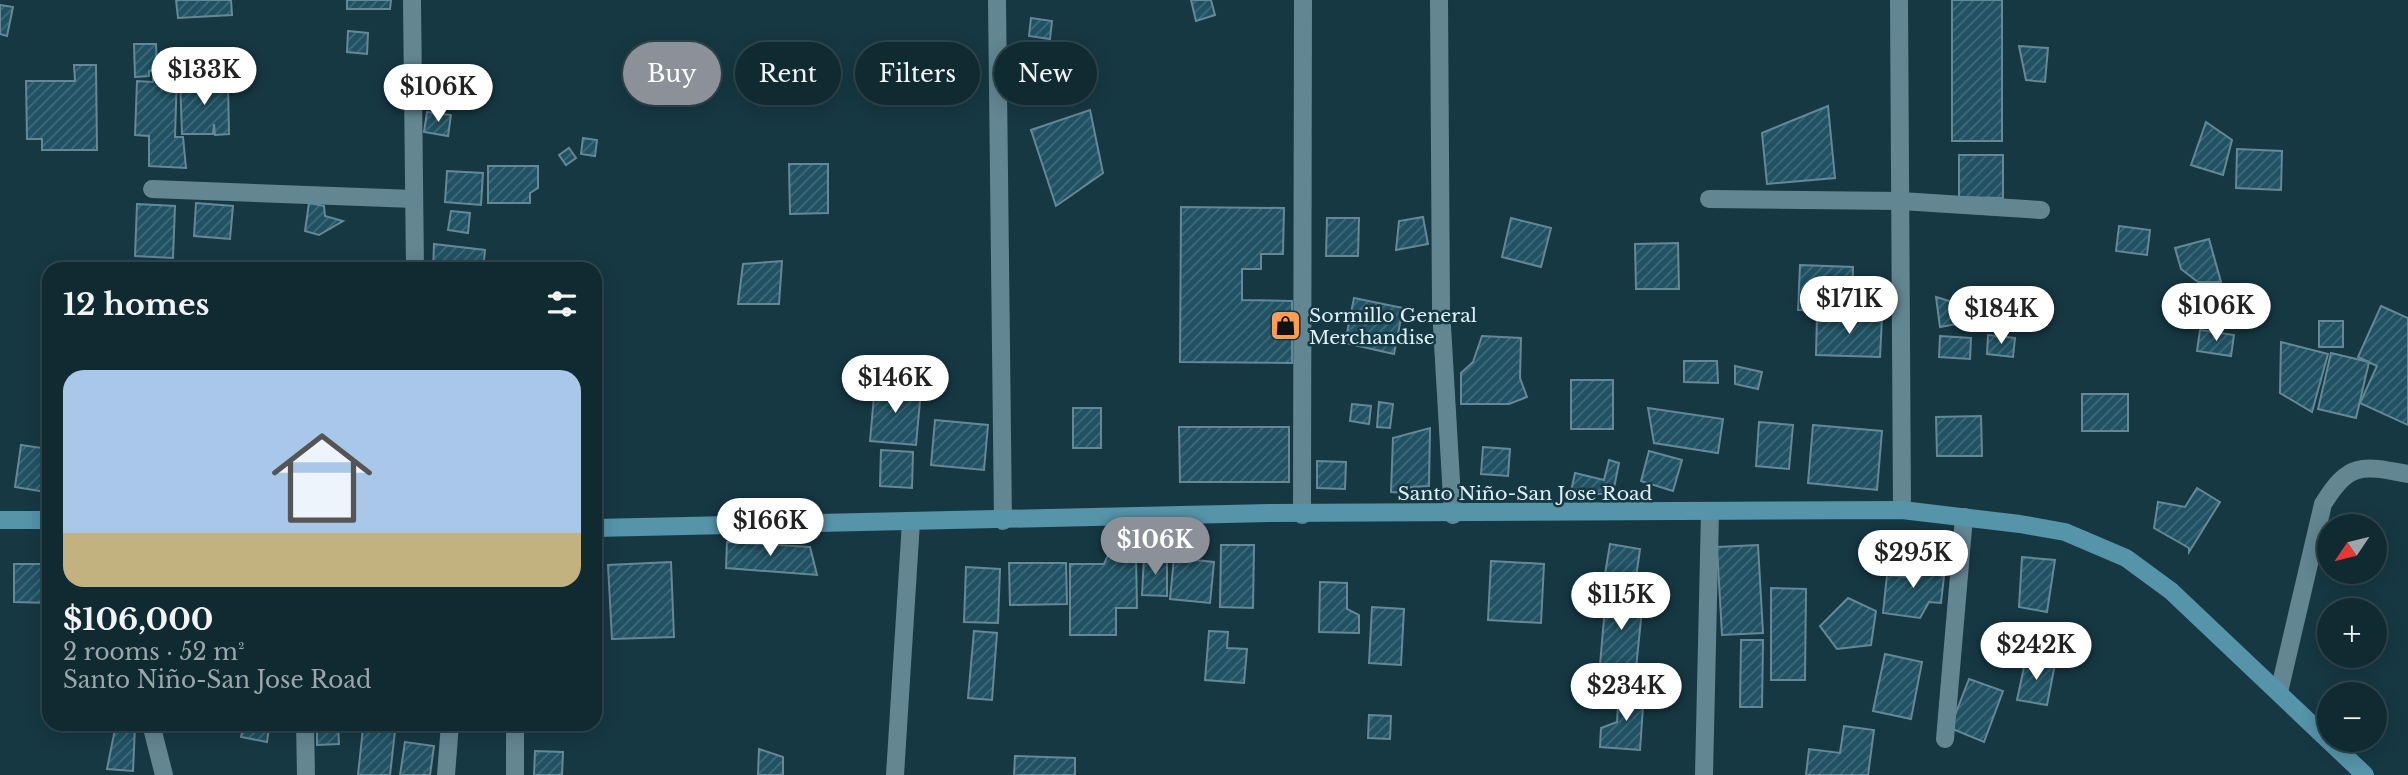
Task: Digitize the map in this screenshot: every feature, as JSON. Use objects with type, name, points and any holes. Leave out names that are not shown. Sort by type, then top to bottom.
[{"type":"main road","name":"Santo Niño-San Jose Road","points":[[602,528],[1302,515],[1902,510],[1964,517],[2065,532],[2126,558],[2171,591],[2365,775]]},
{"type":"main road","points":[[0,520],[42,520]]},
{"type":"street","points":[[412,0],[415,262]]},
{"type":"street","points":[[998,0],[1003,521]]},
{"type":"street","points":[[1302,515],[1303,0]]},
{"type":"street","points":[[1438,0],[1441,309],[1453,515]]},
{"type":"street","points":[[1899,0],[1902,510]]},
{"type":"street","points":[[152,189],[414,199]]},
{"type":"street","points":[[1709,199],[1901,201],[2041,210]]},
{"type":"street","points":[[2279,692],[2323,503],[2340,476],[2378,468],[2408,474]]},
{"type":"street","points":[[1704,775],[1710,512]]},
{"type":"street","points":[[1945,739],[1964,517]]},
{"type":"street","points":[[895,775],[911,522]]},
{"type":"street","points":[[153,731],[164,775]]},
{"type":"street","points":[[305,731],[306,775]]},
{"type":"street","points":[[446,775],[449,731]]},
{"type":"street","points":[[515,731],[515,775]]},
{"type":"building","points":[[176,0],[231,0],[232,15],[178,18]]},
{"type":"building","points":[[347,0],[391,0],[390,9],[347,9]]},
{"type":"building","points":[[1191,0],[1211,0],[1215,15],[1196,21]]},
{"type":"building","points":[[1952,0],[2002,0],[2002,141],[1952,141]]},
{"type":"building","points":[[0,5],[13,7],[7,36],[0,34]]},
{"type":"building","points":[[1031,18],[1052,21],[1050,39],[1029,36]]},
{"type":"building","points":[[348,31],[368,33],[367,54],[347,52]]},
{"type":"building","points":[[134,44],[156,44],[157,70],[149,71],[149,76],[135,77]]},
{"type":"building","points":[[2019,46],[2048,48],[2045,82],[2026,80]]},
{"type":"building","points":[[161,52],[186,53],[186,74],[177,74],[175,137],[183,137],[186,168],[149,166],[149,136],[135,135],[137,81],[153,82],[153,76],[161,76]]},
{"type":"building","points":[[74,65],[96,65],[97,150],[42,150],[42,139],[27,139],[26,81],[75,81]]},
{"type":"building","points":[[180,77],[207,77],[207,85],[228,85],[229,134],[215,135],[214,124],[213,134],[182,134]]},
{"type":"building","points":[[1828,106],[1835,178],[1767,184],[1762,133]]},
{"type":"building","points":[[1090,110],[1103,173],[1056,206],[1031,130]]},
{"type":"building","points":[[427,112],[451,115],[448,136],[424,132]]},
{"type":"building","points":[[2206,122],[2232,140],[2223,175],[2191,165]]},
{"type":"building","points":[[583,138],[597,140],[595,156],[581,154]]},
{"type":"building","points":[[569,148],[576,158],[566,165],[559,155]]},
{"type":"building","points":[[2237,149],[2282,151],[2281,190],[2236,188]]},
{"type":"building","points":[[1959,155],[2003,155],[2003,198],[1959,197]]},
{"type":"building","points":[[789,164],[828,164],[828,213],[790,214]]},
{"type":"building","points":[[488,166],[538,166],[538,188],[530,193],[530,203],[488,203]]},
{"type":"building","points":[[447,171],[483,173],[481,205],[445,202]]},
{"type":"building","points":[[196,203],[233,206],[230,239],[194,236]]},
{"type":"building","points":[[309,203],[324,206],[325,216],[343,221],[319,235],[305,231]]},
{"type":"building","points":[[137,204],[175,206],[173,258],[135,256]]},
{"type":"building","points":[[1181,207],[1284,208],[1283,254],[1261,254],[1261,269],[1242,269],[1242,300],[1292,301],[1292,363],[1180,362]]},
{"type":"building","points":[[451,211],[470,213],[468,233],[448,230]]},
{"type":"building","points":[[1423,217],[1428,244],[1396,250],[1399,221]]},
{"type":"building","points":[[1327,218],[1359,218],[1358,256],[1326,256]]},
{"type":"building","points":[[1511,218],[1551,228],[1541,267],[1502,257]]},
{"type":"building","points":[[2119,226],[2150,230],[2147,255],[2116,251]]},
{"type":"building","points":[[2209,239],[2221,282],[2198,282],[2181,269],[2175,248]]},
{"type":"building","points":[[1678,243],[1679,289],[1636,289],[1635,244]]},
{"type":"building","points":[[434,244],[485,250],[484,262],[433,262]]},
{"type":"building","points":[[782,261],[779,304],[738,304],[743,264]]},
{"type":"building","points":[[1800,265],[1853,267],[1852,312],[1798,310]]},
{"type":"building","points":[[2202,287],[2235,295],[2237,298],[2232,324],[2204,317]]},
{"type":"building","points":[[1936,297],[1953,302],[1957,324],[1940,327]]},
{"type":"building","points":[[1354,298],[1403,308],[1394,354],[1345,343]]},
{"type":"building","points":[[1976,298],[1995,298],[1997,325],[1978,326]]},
{"type":"building","points":[[2381,306],[2408,318],[2408,425],[2360,403],[2377,366],[2358,357]]},
{"type":"building","points":[[1817,316],[1882,318],[1880,357],[1816,355]]},
{"type":"building","points":[[2319,321],[2343,321],[2343,347],[2319,347]]},
{"type":"building","points":[[2200,330],[2234,335],[2231,356],[2197,351]]},
{"type":"building","points":[[1988,335],[2015,338],[2013,357],[1987,354]]},
{"type":"building","points":[[1482,336],[1521,338],[1520,378],[1527,397],[1509,404],[1461,404],[1461,373],[1473,362]]},
{"type":"building","points":[[1940,336],[1971,338],[1970,359],[1939,357]]},
{"type":"building","points":[[2281,342],[2328,354],[2312,412],[2280,393]]},
{"type":"building","points":[[2331,353],[2369,362],[2356,418],[2318,409]]},
{"type":"building","points":[[1684,361],[1717,361],[1718,383],[1684,382]]},
{"type":"building","points":[[1735,366],[1762,372],[1758,389],[1735,384]]},
{"type":"building","points":[[1571,380],[1613,380],[1613,429],[1571,429]]},
{"type":"building","points":[[875,385],[921,390],[916,445],[870,441]]},
{"type":"building","points":[[2082,394],[2128,394],[2128,431],[2082,431]]},
{"type":"building","points":[[1379,402],[1393,404],[1390,428],[1377,427]]},
{"type":"building","points":[[1352,404],[1371,406],[1369,424],[1350,421]]},
{"type":"building","points":[[1073,408],[1101,408],[1101,448],[1073,448]]},
{"type":"building","points":[[1648,408],[1723,419],[1718,453],[1654,443]]},
{"type":"building","points":[[1981,416],[1982,456],[1937,456],[1936,417]]},
{"type":"building","points":[[935,420],[988,425],[984,470],[931,465]]},
{"type":"building","points":[[1759,422],[1793,425],[1789,469],[1756,466]]},
{"type":"building","points":[[1813,425],[1882,431],[1877,490],[1808,483]]},
{"type":"building","points":[[1179,427],[1289,427],[1289,482],[1180,482]]},
{"type":"building","points":[[1430,428],[1429,486],[1411,487],[1406,493],[1391,492],[1393,438]]},
{"type":"building","points":[[21,445],[42,448],[42,491],[15,487]]},
{"type":"building","points":[[1483,447],[1510,449],[1508,476],[1481,474]]},
{"type":"building","points":[[881,450],[913,452],[912,488],[880,486]]},
{"type":"building","points":[[1649,451],[1682,460],[1673,491],[1641,481]]},
{"type":"building","points":[[1609,460],[1619,463],[1613,493],[1570,496],[1575,473],[1604,480]]},
{"type":"building","points":[[1317,461],[1346,462],[1345,489],[1317,488]]},
{"type":"building","points":[[2197,488],[2220,502],[2189,552],[2189,548],[2154,528],[2158,502],[2185,507]]},
{"type":"building","points":[[727,542],[810,547],[817,575],[726,568]]},
{"type":"building","points":[[1610,544],[1640,549],[1635,585],[1604,580]]},
{"type":"building","points":[[1221,545],[1254,545],[1253,608],[1220,607]]},
{"type":"building","points":[[1758,545],[1763,633],[1722,635],[1717,547]]},
{"type":"building","points":[[1109,553],[1136,554],[1137,608],[1116,608],[1116,635],[1070,635],[1070,564],[1104,564]]},
{"type":"building","points":[[1910,553],[1925,555],[1923,573],[1944,576],[1941,603],[1929,602],[1920,618],[1883,613],[1887,575],[1907,577]]},
{"type":"building","points":[[1144,557],[1167,558],[1167,596],[1142,595]]},
{"type":"building","points":[[2022,557],[2055,560],[2047,612],[2019,607]]},
{"type":"building","points":[[1174,558],[1214,562],[1210,603],[1170,599]]},
{"type":"building","points":[[1491,561],[1544,564],[1541,623],[1488,620]]},
{"type":"building","points":[[671,562],[674,637],[612,639],[608,565]]},
{"type":"building","points":[[1009,563],[1066,563],[1067,604],[1010,605]]},
{"type":"building","points":[[14,564],[42,564],[42,603],[14,602]]},
{"type":"building","points":[[966,567],[1000,569],[998,623],[964,622]]},
{"type":"building","points":[[1320,582],[1347,583],[1347,609],[1359,615],[1359,633],[1319,632]]},
{"type":"building","points":[[1771,588],[1806,589],[1805,680],[1771,680]]},
{"type":"building","points":[[1606,595],[1643,599],[1636,669],[1600,665]]},
{"type":"building","points":[[1848,598],[1876,611],[1871,645],[1837,649],[1820,626]]},
{"type":"building","points":[[1372,607],[1404,609],[1401,665],[1369,663]]},
{"type":"building","points":[[974,631],[997,633],[992,700],[968,698]]},
{"type":"building","points":[[1209,631],[1228,632],[1227,648],[1247,649],[1244,683],[1205,680]]},
{"type":"building","points":[[1741,640],[1763,640],[1762,707],[1740,707]]},
{"type":"building","points":[[1885,654],[1922,662],[1911,719],[1873,711]]},
{"type":"building","points":[[2026,658],[2055,664],[2047,705],[2017,700]]},
{"type":"building","points":[[1969,679],[2003,691],[1984,742],[1950,728]]},
{"type":"building","points":[[1619,689],[1644,692],[1640,750],[1600,747],[1601,728],[1617,722]]},
{"type":"building","points":[[1369,715],[1391,716],[1390,739],[1368,738]]},
{"type":"building","points":[[1844,726],[1874,730],[1868,775],[1806,775],[1809,749],[1840,753]]},
{"type":"building","points":[[115,731],[135,731],[133,771],[107,769]]},
{"type":"building","points":[[242,731],[269,731],[267,742],[241,737]]},
{"type":"building","points":[[317,731],[338,731],[339,744],[317,745]]},
{"type":"building","points":[[363,731],[395,731],[390,775],[358,775]]},
{"type":"building","points":[[405,742],[434,746],[430,775],[400,775]]},
{"type":"building","points":[[759,749],[783,757],[783,775],[758,775]]},
{"type":"building","points":[[535,751],[563,752],[562,775],[534,775]]},
{"type":"building","points":[[1015,756],[1075,758],[1075,775],[1014,775]]},
{"type":"place","name":"Sormillo General Merchandise","points":[[1286,326]]}]
